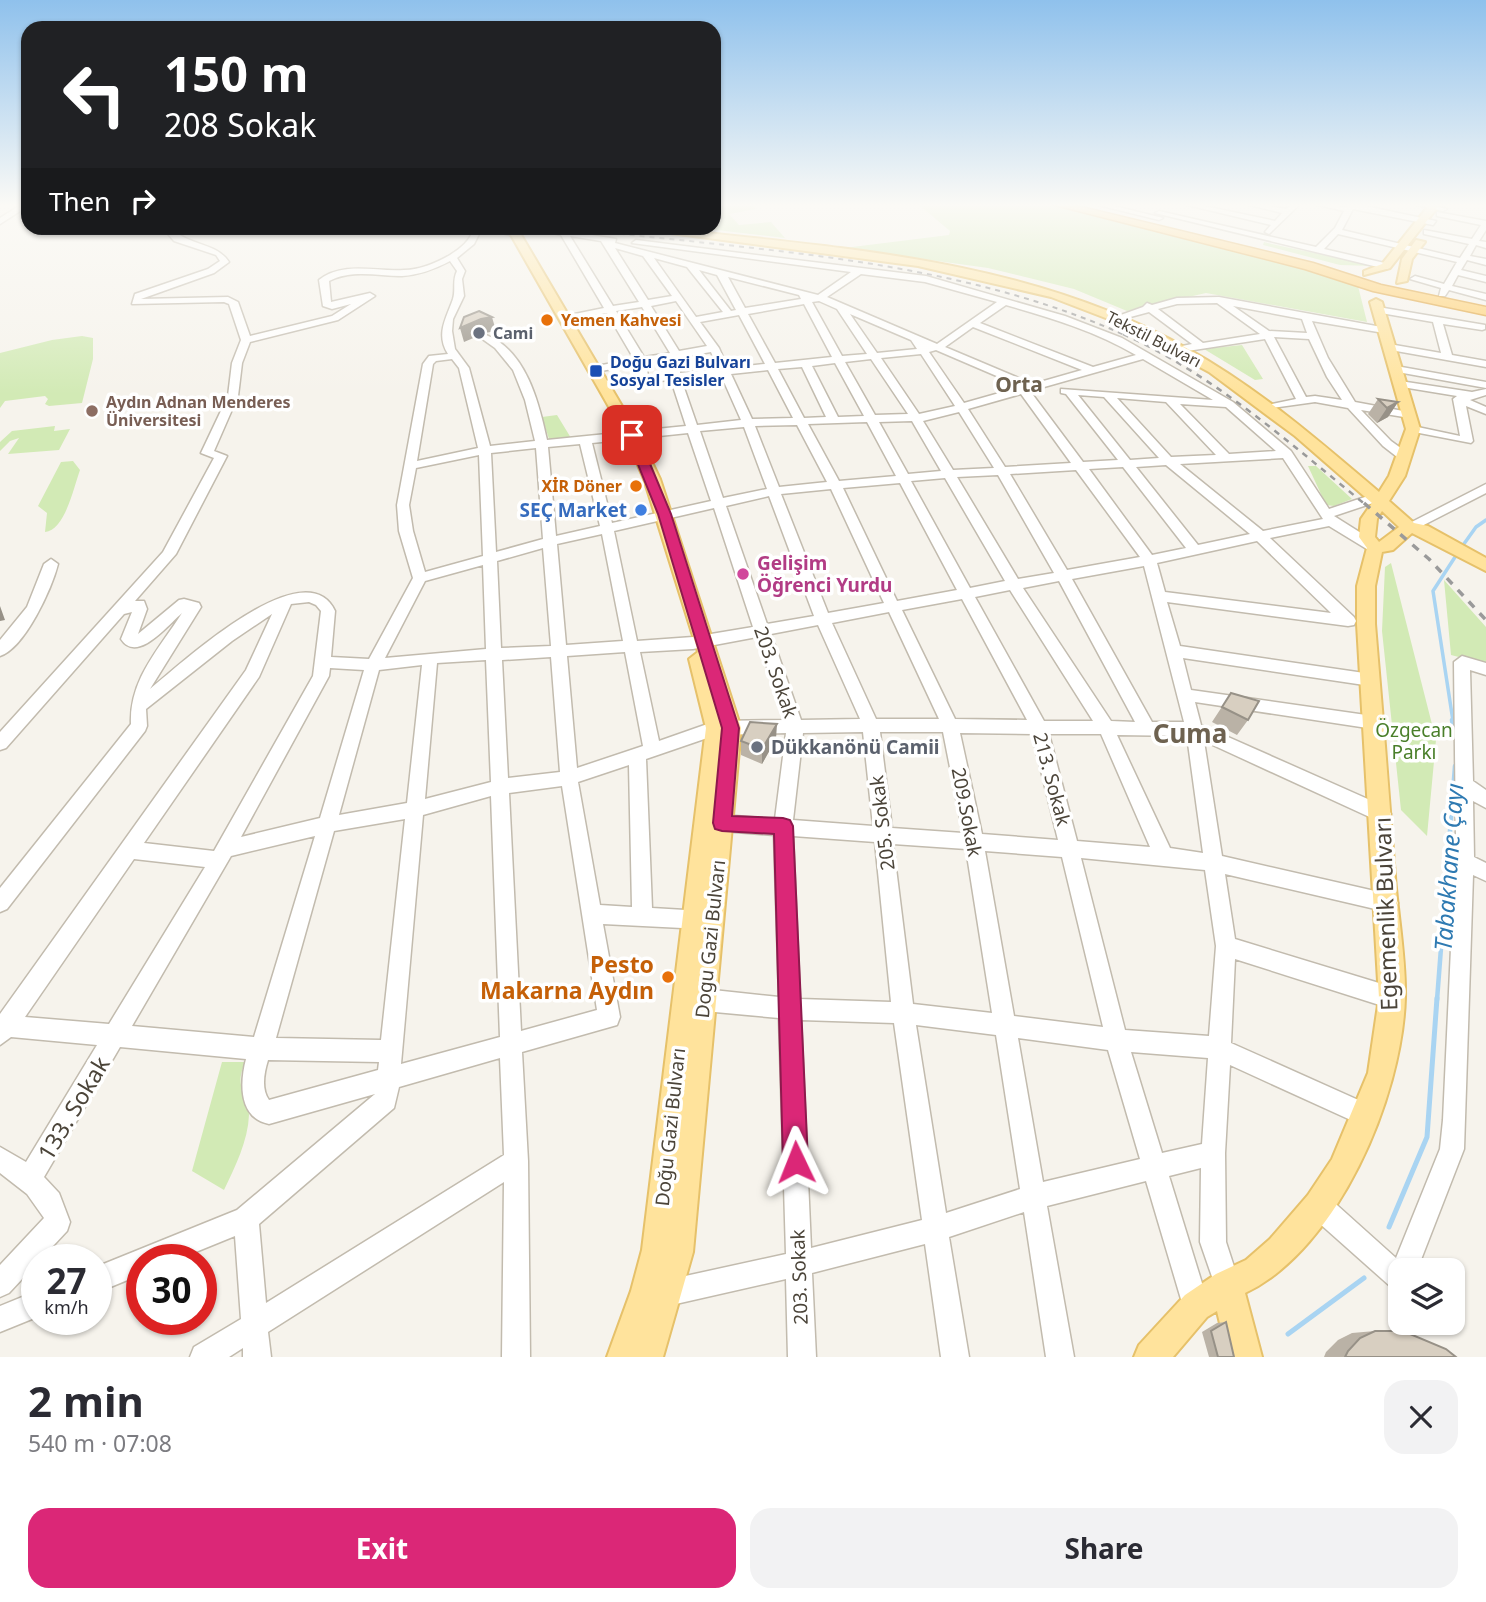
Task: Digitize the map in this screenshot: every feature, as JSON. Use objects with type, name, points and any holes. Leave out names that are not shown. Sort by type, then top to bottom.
[{"type":"highway","points":[[1315,267],[1444,290],[1481,308]]},
{"type":"highway","points":[[1333,267],[1366,278]]},
{"type":"highway","points":[[1366,278],[1377,306]]},
{"type":"highway","points":[[1377,306],[1382,293],[1403,283],[1481,308]]},
{"type":"main road","name":"Doğu Gazi Bulvarı","points":[[529,267],[595,374],[648,481],[661,515],[724,728],[702,920],[657,1250],[647,1291],[624,1357]]},
{"type":"main road","name":"Tekstil Bulvarı","points":[[941,267],[981,274],[1055,294],[1191,348],[1380,498]]},
{"type":"main road","name":"Tekstil Bulvarı","points":[[965,267],[1058,290],[1123,316],[1191,348],[1243,380],[1276,405],[1380,498]]},
{"type":"main road","points":[[1366,278],[1384,267]]},
{"type":"main road","points":[[1403,283],[1406,267]]},
{"type":"main road","points":[[1377,306],[1411,422],[1405,457],[1369,519],[1367,537],[1375,548],[1387,547],[1419,528]]},
{"type":"main road","points":[[1380,498],[1419,528],[1480,562]]},
{"type":"main road","name":"Egemenlik Bulvarı","points":[[1151,1357],[1196,1306],[1265,1264],[1318,1206],[1342,1169],[1382,1073],[1392,998],[1388,903],[1371,680],[1357,622],[1375,548]]},
{"type":"main road","name":"Dogu Gazi Bulvarı","points":[[646,1357],[677,1252],[704,1000],[702,920],[722,823],[724,728]]},
{"type":"main road","points":[[1227,1285],[1245,1357]]},
{"type":"street","points":[[0,743],[123,609],[169,554],[221,456],[207,453],[233,396],[237,363],[246,340],[233,302],[212,298],[135,302],[138,296],[217,267]]},
{"type":"street","points":[[246,340],[335,318],[370,296],[332,306],[326,304],[324,280],[329,277],[353,272],[407,273],[430,267]]},
{"type":"street","points":[[459,267],[461,271],[457,279],[459,296],[447,331],[450,349],[464,368],[485,450],[516,1161],[516,1357]]},
{"type":"street","points":[[585,267],[640,360],[643,380]]},
{"type":"street","points":[[622,267],[676,354],[675,377]]},
{"type":"street","name":"205. Sokak","points":[[656,267],[714,348],[748,423],[823,619],[871,725],[903,1013],[954,1357]]},
{"type":"street","points":[[692,267],[735,313]]},
{"type":"street","points":[[697,267],[840,306],[940,346],[1029,388],[1229,404]]},
{"type":"street","points":[[836,267],[926,279],[1005,301],[1062,318],[1146,355],[1229,404],[1287,454],[1329,518],[1375,548]]},
{"type":"street","points":[[1457,267],[1444,290],[1486,297]]},
{"type":"street","points":[[694,320],[809,298],[860,270]]},
{"type":"street","points":[[1455,271],[1486,279]]},
{"type":"street","name":"209.Sokak","points":[[721,273],[735,313],[771,367],[835,485],[950,726],[974,841],[1060,1357]]},
{"type":"street","points":[[561,318],[680,298]]},
{"type":"street","name":"213. Sokak","points":[[809,298],[1039,727],[1118,1040],[1196,1306]]},
{"type":"street","points":[[1123,316],[1147,306],[1177,301],[1219,300],[1384,330]]},
{"type":"street","points":[[1219,300],[1267,334],[1288,368],[1303,401]]},
{"type":"street","points":[[595,374],[643,380],[923,351],[940,346],[1005,301]]},
{"type":"street","points":[[840,306],[916,418],[1014,585],[1106,728],[1164,856]]},
{"type":"street","points":[[1147,306],[1191,348],[1255,339],[1267,334],[1313,336]]},
{"type":"street","points":[[1377,306],[1484,330],[1481,308]]},
{"type":"street","points":[[1306,317],[1348,404],[1374,433],[1405,457]]},
{"type":"street","points":[[1437,320],[1447,357]]},
{"type":"street","points":[[973,324],[1092,370]]},
{"type":"street","points":[[913,336],[962,406],[1063,576],[1147,729]]},
{"type":"street","points":[[455,356],[430,359],[408,466],[404,518],[420,578],[373,665],[269,1028],[254,1068],[255,1099],[263,1111],[270,1112],[609,1017],[569,778],[551,541],[537,417],[513,361],[499,345],[486,338]]},
{"type":"street","points":[[1389,347],[1486,364]]},
{"type":"street","points":[[595,374],[640,360],[714,348]]},
{"type":"street","points":[[408,466],[485,450],[695,428],[748,423],[916,418],[1146,355]]},
{"type":"street","points":[[806,363],[834,421]]},
{"type":"street","points":[[1396,369],[1482,392]]},
{"type":"street","name":"203. Sokak","points":[[675,377],[695,428],[795,726],[783,826],[802,1357]]},
{"type":"street","points":[[1400,384],[1482,392]]},
{"type":"street","points":[[1029,388],[1080,465],[1149,560],[1161,596],[1194,729],[1216,863],[1226,946],[1213,1153],[1213,1242],[1227,1285]]},
{"type":"street","points":[[1070,392],[1195,550]]},
{"type":"street","points":[[1459,399],[1482,392]]},
{"type":"street","points":[[1108,395],[1166,459],[1259,535],[1357,622]]},
{"type":"street","points":[[1169,399],[1224,456]]},
{"type":"street","points":[[1276,405],[1314,399],[1348,404],[1467,441],[1459,399]]},
{"type":"street","points":[[1459,399],[1486,411]]},
{"type":"street","points":[[585,440],[607,528],[631,647],[645,751],[642,915]]},
{"type":"street","points":[[420,578],[551,541],[773,491],[951,474],[1166,459],[1287,454]]},
{"type":"street","points":[[1419,528],[1486,488]]},
{"type":"street","points":[[138,707],[249,623],[285,601],[312,598],[326,603],[328,611],[325,662],[373,665],[430,657],[494,656],[699,642],[1149,560],[1329,518],[1380,498]]},
{"type":"street","points":[[0,650],[27,620],[46,590],[51,564]]},
{"type":"street","points":[[1161,596],[1357,622]]},
{"type":"street","points":[[2,1028],[132,850],[253,673],[285,601]]},
{"type":"street","points":[[0,903],[139,726],[138,707],[142,688],[194,607],[184,604],[176,608],[145,637],[132,643],[129,639],[139,605],[123,609]]},
{"type":"street","points":[[1174,651],[1371,680]]},
{"type":"street","points":[[185,1244],[246,1219],[386,1100],[430,657]]},
{"type":"street","name":"133. Sokak","points":[[30,1178],[222,855],[321,676],[325,662]]},
{"type":"street","points":[[1410,1258],[1452,1149],[1464,861],[1462,663],[1486,669]]},
{"type":"street","points":[[1185,695],[1374,722]]},
{"type":"street","points":[[132,850],[222,855],[326,825],[416,809],[498,787],[569,778],[645,751],[724,728],[871,725],[1194,729],[1382,814]]},
{"type":"street","points":[[1465,785],[1486,799]]},
{"type":"street","points":[[722,823],[783,826],[884,838],[974,841],[1164,856],[1216,863],[1388,903]]},
{"type":"street","points":[[1464,861],[1486,872]]},
{"type":"street","points":[[593,914],[702,920]]},
{"type":"street","points":[[1226,946],[1392,998]]},
{"type":"street","points":[[704,1000],[791,1009],[903,1013],[1118,1040],[1218,1048],[1366,1115]]},
{"type":"street","points":[[2,1028],[260,1049],[392,1051]]},
{"type":"street","points":[[667,1293],[799,1264],[935,1229],[1033,1197],[1213,1153]]},
{"type":"street","points":[[0,1159],[30,1178],[54,1209],[58,1222],[0,1284]]},
{"type":"street","points":[[204,1357],[516,1161]]},
{"type":"street","points":[[1318,1206],[1388,1267]]},
{"type":"street","points":[[246,1219],[257,1357]]},
{"type":"street","points":[[0,1319],[21,1310]]},
{"type":"green space","points":[[983,267],[1305,267],[1328,273],[1358,286],[1367,322],[1206,293],[1127,311],[1074,289]]},
{"type":"green space","points":[[82,336],[93,338],[93,359],[82,403],[49,406],[45,404],[48,399],[45,396],[5,401],[0,408],[0,353],[52,340]]},
{"type":"green space","points":[[1242,345],[1263,379],[1255,380],[1204,349]]},
{"type":"green space","points":[[557,415],[571,438],[550,442],[542,417]]},
{"type":"green space","points":[[55,426],[54,431],[70,429],[59,450],[8,454],[19,438],[10,441],[0,451],[0,442],[12,431]]},
{"type":"green space","points":[[73,461],[80,470],[68,507],[58,524],[45,532],[47,513],[38,506],[61,462]]},
{"type":"green space","points":[[1308,466],[1316,466],[1352,499],[1334,506],[1326,505]]},
{"type":"green space","name":"Özgecan Parkı","points":[[1391,563],[1436,740],[1427,836],[1401,810],[1382,631],[1385,567]]},
{"type":"green space","points":[[1444,580],[1486,627],[1486,664],[1451,655]]},
{"type":"green space","points":[[222,1062],[245,1062],[241,1085],[249,1115],[244,1144],[224,1190],[192,1171]]},
{"type":"building","points":[[479,311],[492,317],[460,328],[464,317]]},
{"type":"building","points":[[1378,399],[1398,402],[1387,408]]},
{"type":"building","points":[[1231,693],[1259,701],[1248,720],[1222,707]]},
{"type":"building","points":[[750,722],[777,724],[762,749],[741,741]]},
{"type":"building","points":[[1226,1322],[1234,1357],[1218,1357],[1211,1331]]},
{"type":"building","points":[[1375,1331],[1388,1331],[1388,1335],[1413,1335],[1446,1349],[1456,1357],[1345,1357],[1360,1338]]},
{"type":"waterway","name":"Tabakhane Çayı","points":[[1461,548],[1476,527],[1486,520]]},
{"type":"waterway","name":"Tabakhane Çayı","points":[[1453,721],[1433,591],[1457,554]]},
{"type":"waterway","name":"Tabakhane Çayı","points":[[1452,720],[1455,737]]},
{"type":"waterway","name":"Tabakhane Çayı","points":[[1437,1000],[1455,766]]},
{"type":"waterway","name":"Tabakhane Çayı","points":[[1389,1227],[1427,1137],[1437,998]]},
{"type":"waterway","points":[[1288,1334],[1364,1278]]},
{"type":"railway","points":[[890,267],[993,289],[1061,310],[1126,336]]},
{"type":"railway","points":[[1126,336],[1188,369],[1249,411],[1366,505]]},
{"type":"railway","points":[[1364,503],[1429,559],[1486,620]]},
{"type":"place","name":"Yemen Kahvesi","points":[[547,320]]},
{"type":"place","name":"Cami","points":[[479,333]]},
{"type":"place","name":"Doğu Gazi Bulvarı Sosyal Tesisler","points":[[596,371]]},
{"type":"place","name":"Aydın Adnan Menderes Üniversitesi","points":[[92,411]]},
{"type":"place","name":"XİR Döner","points":[[636,486]]},
{"type":"place","name":"SEÇ Market","points":[[641,510]]},
{"type":"place","name":"Gelişim Öğrenci Yurdu","points":[[743,574]]},
{"type":"place","name":"Dükkanönü Camii","points":[[757,747]]},
{"type":"place","name":"Pesto Makarna Aydın","points":[[668,977]]},
{"type":"district","name":"Orta","points":[[1019,384]]},
{"type":"district","name":"Cuma","points":[[1190,733]]},
{"type":"route","points":[[632,435],[664,514],[731,728],[722,823],[783,826],[796,1162]]}]
